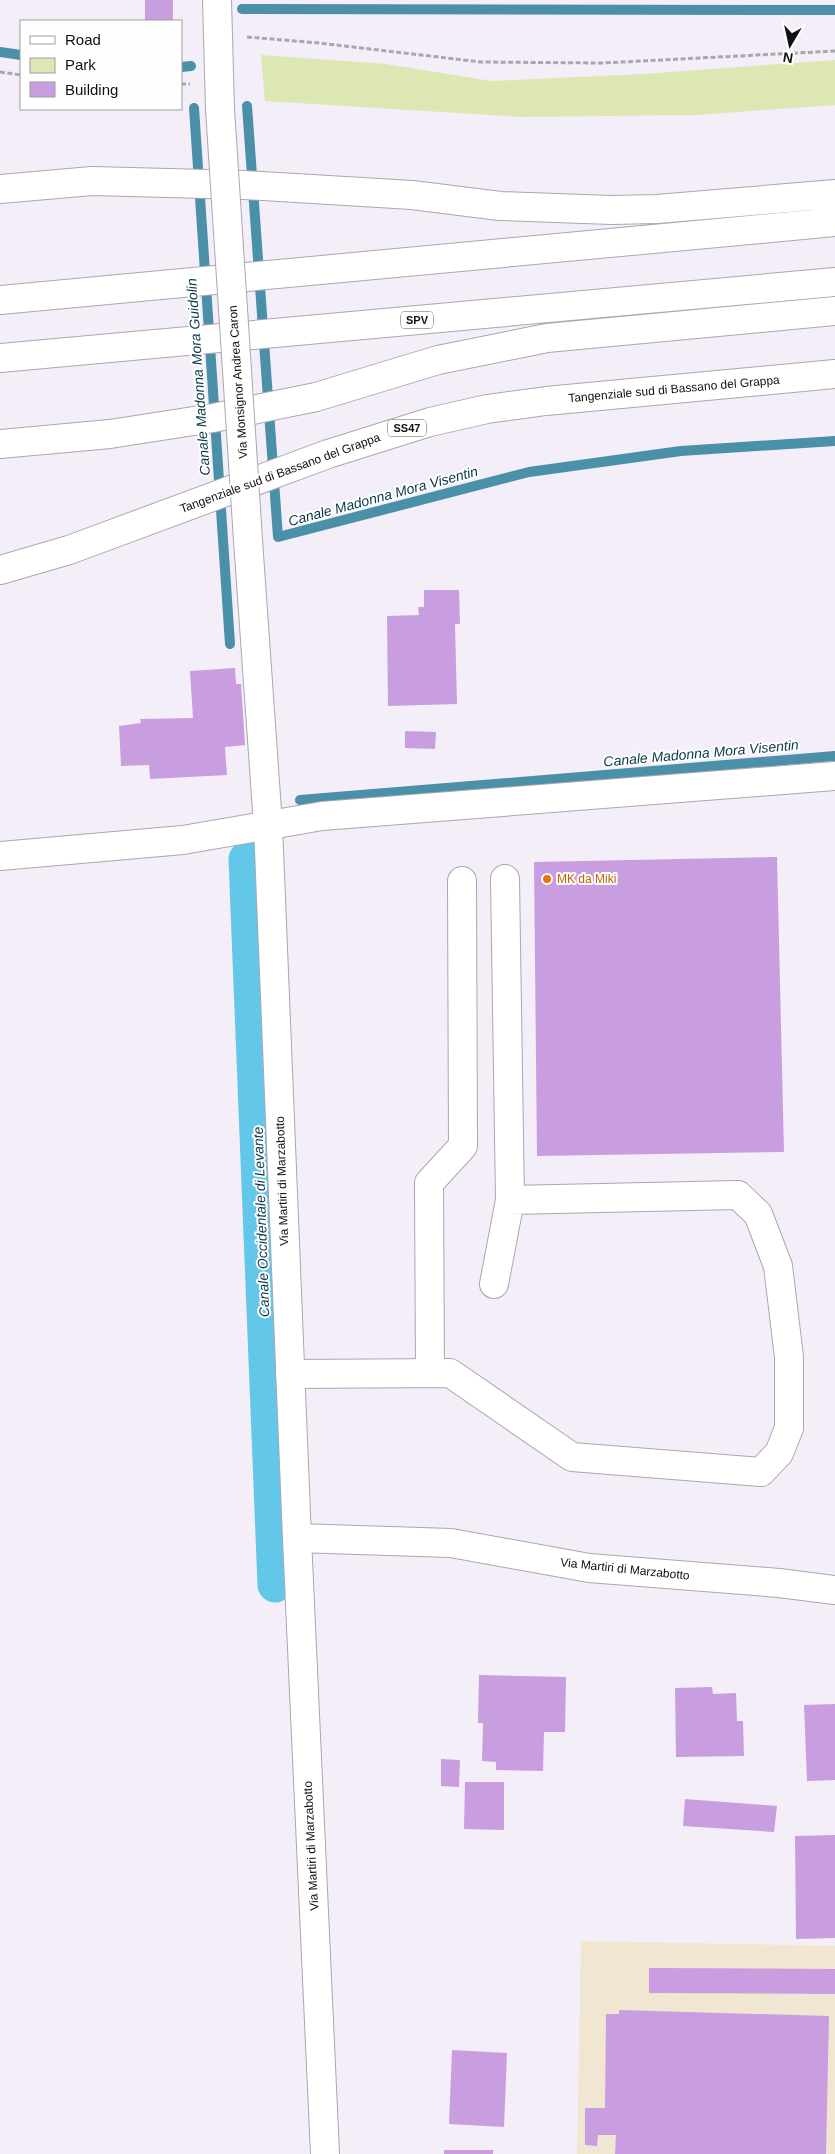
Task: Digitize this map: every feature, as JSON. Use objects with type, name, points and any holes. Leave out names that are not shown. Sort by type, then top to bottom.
[{"type":"main road","name":"Via Monsignor Andrea Caron","points":[[217,0],[220,109],[268,825]]},
{"type":"main road","points":[[0,189],[92,181],[226,184],[412,195],[500,206],[602,210],[666,208],[835,194]]},
{"type":"main road","points":[[0,300],[835,222]]},
{"type":"main road","name":"SPV","points":[[0,358],[835,282]]},
{"type":"main road","points":[[0,444],[110,434],[222,417],[316,397],[438,360],[547,338],[835,311]]},
{"type":"main road","name":"Tangenziale sud di Bassano del Grappa","points":[[0,570],[70,550],[328,454],[430,422],[487,409],[536,402],[835,374]]},
{"type":"main road","points":[[0,856],[183,840],[322,816],[835,776]]},
{"type":"main road","name":"Via Martiri di Marzabotto","points":[[268,825],[297,1538],[325,2154]]},
{"type":"main road","points":[[494,1284],[510,1200],[505,879]]},
{"type":"main road","points":[[430,1373],[429,1183],[463,1146],[462,881]]},
{"type":"main road","points":[[290,1374],[450,1373],[572,1457],[761,1472],[779,1453],[789,1428],[789,1357],[778,1266],[758,1214],[738,1196],[510,1200]]},
{"type":"main road","name":"Via Martiri di Marzabotto","points":[[297,1538],[452,1543],[588,1568],[779,1583],[835,1590]]},
{"type":"path","points":[[217,35],[319,42],[481,62],[603,63],[835,51]]},
{"type":"path","points":[[0,72],[20,75]]},
{"type":"shaded area","points":[[581,1941],[835,1946],[835,2154],[577,2154]]},
{"type":"green space","points":[[261,55],[386,64],[491,81],[643,74],[835,60],[835,105],[696,115],[521,117],[265,101]]},
{"type":"building","points":[[145,0],[173,0],[173,20],[145,20]]},
{"type":"building","points":[[424,590],[459,590],[460,624],[455,624],[457,704],[388,706],[387,616],[419,615],[418,607],[424,607]]},
{"type":"building","points":[[235,668],[236,684],[241,684],[245,745],[225,747],[227,775],[150,779],[149,765],[121,766],[119,726],[141,723],[140,719],[193,718],[190,671]]},
{"type":"building","points":[[405,731],[436,732],[435,749],[405,748]]},
{"type":"building","points":[[777,857],[784,1152],[537,1156],[534,862]]},
{"type":"building","points":[[479,1675],[566,1677],[565,1732],[544,1732],[543,1771],[496,1770],[496,1762],[482,1761],[483,1723],[478,1723]]},
{"type":"building","points":[[712,1687],[713,1694],[736,1693],[737,1721],[743,1721],[744,1756],[676,1757],[675,1688]]},
{"type":"building","points":[[835,1704],[835,1780],[807,1781],[804,1705]]},
{"type":"building","points":[[441,1759],[460,1760],[459,1787],[441,1786]]},
{"type":"building","points":[[465,1782],[504,1782],[504,1830],[464,1829]]},
{"type":"building","points":[[685,1799],[777,1806],[774,1832],[683,1826]]},
{"type":"building","points":[[835,1835],[835,1938],[796,1939],[795,1836]]},
{"type":"building","points":[[649,1968],[835,1969],[835,1994],[649,1993]]},
{"type":"building","points":[[619,2010],[829,2016],[826,2154],[615,2154],[616,2135],[598,2135],[597,2146],[585,2145],[585,2108],[605,2108],[606,2014],[619,2014]]},
{"type":"building","points":[[452,2050],[507,2053],[504,2127],[449,2124]]},
{"type":"building","points":[[444,2150],[493,2150],[493,2154],[444,2154]]},
{"type":"waterway","name":"Canale Madonna Mora Visentin","points":[[242,9],[835,10]]},
{"type":"waterway","name":"Canale Madonna Mora Guidolin","points":[[0,52],[20,55]]},
{"type":"waterway","name":"Canale Madonna Mora Guidolin","points":[[182,67],[191,66]]},
{"type":"waterway","name":"Canale Madonna Mora Visentin","points":[[247,106],[278,537],[529,472],[681,451],[835,441]]},
{"type":"waterway","name":"Canale Madonna Mora Guidolin","points":[[194,108],[230,644]]},
{"type":"waterway","name":"Canale Madonna Mora Visentin","points":[[300,800],[835,756]]},
{"type":"waterway","name":"Canale Occidentale di Levante","points":[[246,859],[275,1585]]},
{"type":"place","name":"MK da Miki","points":[[547,879]]}]
